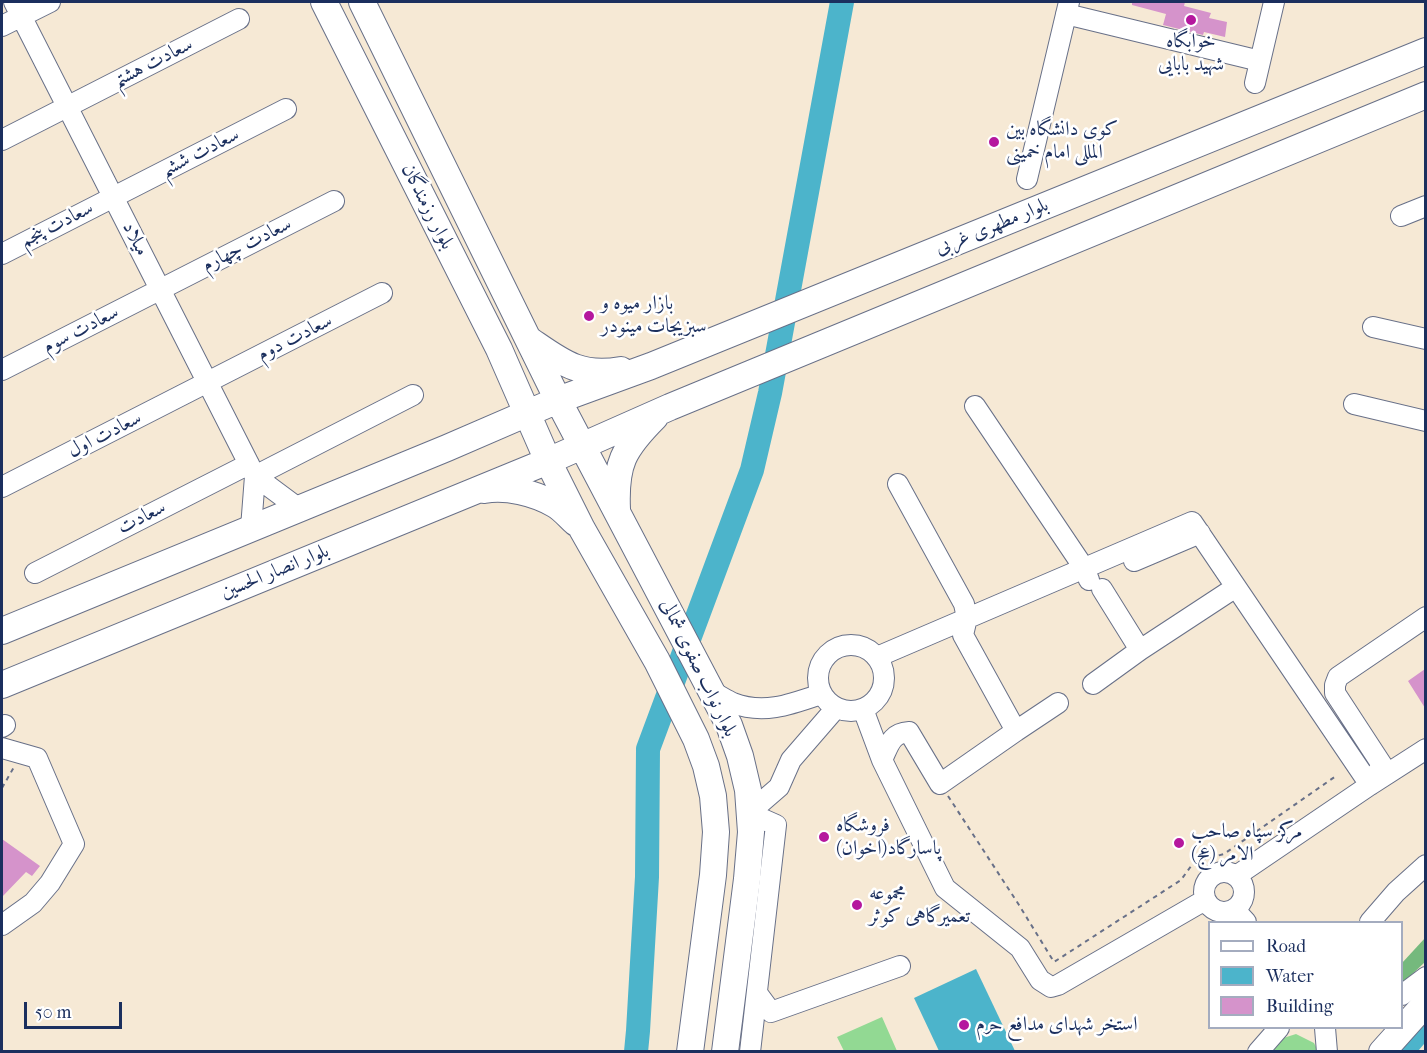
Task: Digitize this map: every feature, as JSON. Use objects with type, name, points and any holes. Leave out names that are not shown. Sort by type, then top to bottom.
[{"type":"main road","name":"بلوار رزمندگان","points":[[324,2],[499,350],[548,460]]},
{"type":"main road","name":"بلوار رزمندگان","points":[[362,2],[527,338],[583,445]]},
{"type":"main road","name":"بلوار مطهری غربی","points":[[527,414],[558,400],[651,366],[1425,51]]},
{"type":"main road","points":[[583,445],[1425,94]]},
{"type":"main road","points":[[527,338],[559,360],[581,370],[610,372],[651,366]]},
{"type":"main road","points":[[618,513],[616,487],[619,469],[628,447],[661,411]]},
{"type":"main road","points":[[2,631],[527,414]]},
{"type":"main road","name":"بلوار انصار الحسین","points":[[2,685],[583,445]]},
{"type":"main road","name":"بلوار نواب صفوی شمالی","points":[[583,445],[729,725],[740,756],[748,790],[751,832],[727,1045]]},
{"type":"main road","name":"بلوار نواب صفوی شمالی","points":[[548,460],[582,529],[657,661],[696,739],[706,766],[713,796],[716,832],[713,875],[690,1052]]},
{"type":"main road","points":[[464,494],[488,489],[510,488],[556,504],[582,529]]},
{"type":"main road","points":[[1403,1028],[1425,1003]]},
{"type":"main road","points":[[1382,1052],[1402,1029]]},
{"type":"street","points":[[2,26],[18,9],[50,2]]},
{"type":"street","points":[[1255,83],[1274,2]]},
{"type":"street","points":[[1028,179],[1067,8],[1260,61]]},
{"type":"street","name":"میلاد","points":[[18,9],[252,470]]},
{"type":"street","name":"سعادت هشتم","points":[[2,140],[239,19]]},
{"type":"street","points":[[1343,84],[1425,40]]},
{"type":"street","points":[[1343,128],[1425,106]]},
{"type":"street","name":"سعادت ششم","points":[[114,197],[286,109]]},
{"type":"street","name":"سعادت پنجم","points":[[2,254],[114,197]]},
{"type":"street","name":"سعادت چهارم","points":[[161,290],[334,201]]},
{"type":"street","points":[[1401,216],[1425,206]]},
{"type":"street","name":"سعادت سوم","points":[[2,370],[161,290]]},
{"type":"street","name":"سعادت دوم","points":[[208,382],[382,293]]},
{"type":"street","points":[[1374,327],[1425,339]]},
{"type":"street","name":"سعادت اول","points":[[2,487],[208,382]]},
{"type":"street","name":"سعادت","points":[[36,573],[413,395]]},
{"type":"street","points":[[1354,404],[1425,421]]},
{"type":"street","points":[[975,406],[1140,650]]},
{"type":"street","points":[[252,470],[298,508]]},
{"type":"street","points":[[251,528],[252,470]]},
{"type":"street","points":[[898,484],[963,604],[965,626],[1016,731]]},
{"type":"street","points":[[880,662],[965,626],[1092,579],[1196,528],[1370,785]]},
{"type":"street","points":[[1092,684],[1236,587]]},
{"type":"street","points":[[1384,770],[1335,693],[1335,685],[1338,678],[1425,617]]},
{"type":"street","points":[[846,644],[858,645],[869,649],[880,662],[885,678],[882,690],[876,700],[867,707],[857,711],[846,711],[836,708],[821,694],[817,673],[820,663],[835,648],[846,644]]},
{"type":"street","points":[[712,692],[735,703],[761,708],[781,707],[821,694]]},
{"type":"street","points":[[882,760],[892,738],[900,732],[909,732],[940,784],[1058,703]]},
{"type":"street","points":[[750,1052],[776,825],[749,813],[779,787],[791,760],[836,708]]},
{"type":"street","points":[[862,709],[882,760],[945,888],[1020,948],[1040,980],[1051,987],[1205,900]]},
{"type":"street","points":[[1236,876],[1370,785],[1384,770],[1425,749]]},
{"type":"street","points":[[2,925],[33,903],[50,883],[74,844],[37,758],[11,751]]},
{"type":"street","points":[[1371,921],[1396,892],[1425,865]]},
{"type":"street","points":[[1224,872],[1236,876],[1243,887],[1240,916],[1228,911],[1215,910],[1205,900],[1204,893],[1207,880],[1212,876],[1224,872]]},
{"type":"street","points":[[757,993],[771,1012],[900,966]]},
{"type":"street","points":[[1403,994],[1425,977]]},
{"type":"street","points":[[1258,1052],[1278,1029]]},
{"type":"street","points":[[1325,1029],[1327,1052]]},
{"type":"path","points":[[2,788],[11,774],[11,751]]},
{"type":"path","points":[[940,784],[1054,962],[1181,880],[1194,862],[1224,854],[1336,776]]},
{"type":"green space","points":[[1425,938],[1425,962],[1403,983],[1403,962]]},
{"type":"green space","points":[[882,1017],[897,1051],[844,1051],[837,1037]]},
{"type":"green space","points":[[1296,1034],[1314,1043],[1318,1051],[1267,1052],[1277,1040]]},
{"type":"water","name":"استخر شهدای مدافع حرم","points":[[976,969],[1015,1051],[939,1051],[914,998]]},
{"type":"building","name":"خوابگاه شهید بابایی","points":[[1132,2],[1185,2],[1184,6],[1211,13],[1209,18],[1227,22],[1225,37],[1204,32],[1203,35],[1163,25],[1166,14],[1132,5]]},
{"type":"building","points":[[1425,669],[1425,708],[1408,681]]},
{"type":"building","points":[[2,839],[40,866],[32,876],[26,872],[2,897]]},
{"type":"waterway","points":[[636,1052],[647,877],[648,749],[752,470],[770,393],[842,2]]},
{"type":"waterway","points":[[1408,1052],[1426,1031]]},
{"type":"place","name":"خوابگاه شهید بابایی","points":[[1191,20]]},
{"type":"place","name":"کوی دانشگاه بین المللی امام خمینی","points":[[994,142]]},
{"type":"place","name":"بازار میوه و سبزیجات مینودر","points":[[589,316]]},
{"type":"place","name":"فروشگاه پاسارگاد(اخوان)","points":[[824,837]]},
{"type":"place","name":"مرکز سپاه صاحب الامر (عج)","points":[[1179,843]]},
{"type":"place","name":"مجموعه تعمیرگاهی کوثر","points":[[857,905]]},
{"type":"place","name":"استخر شهدای مدافع حرم","points":[[964,1025]]}]
